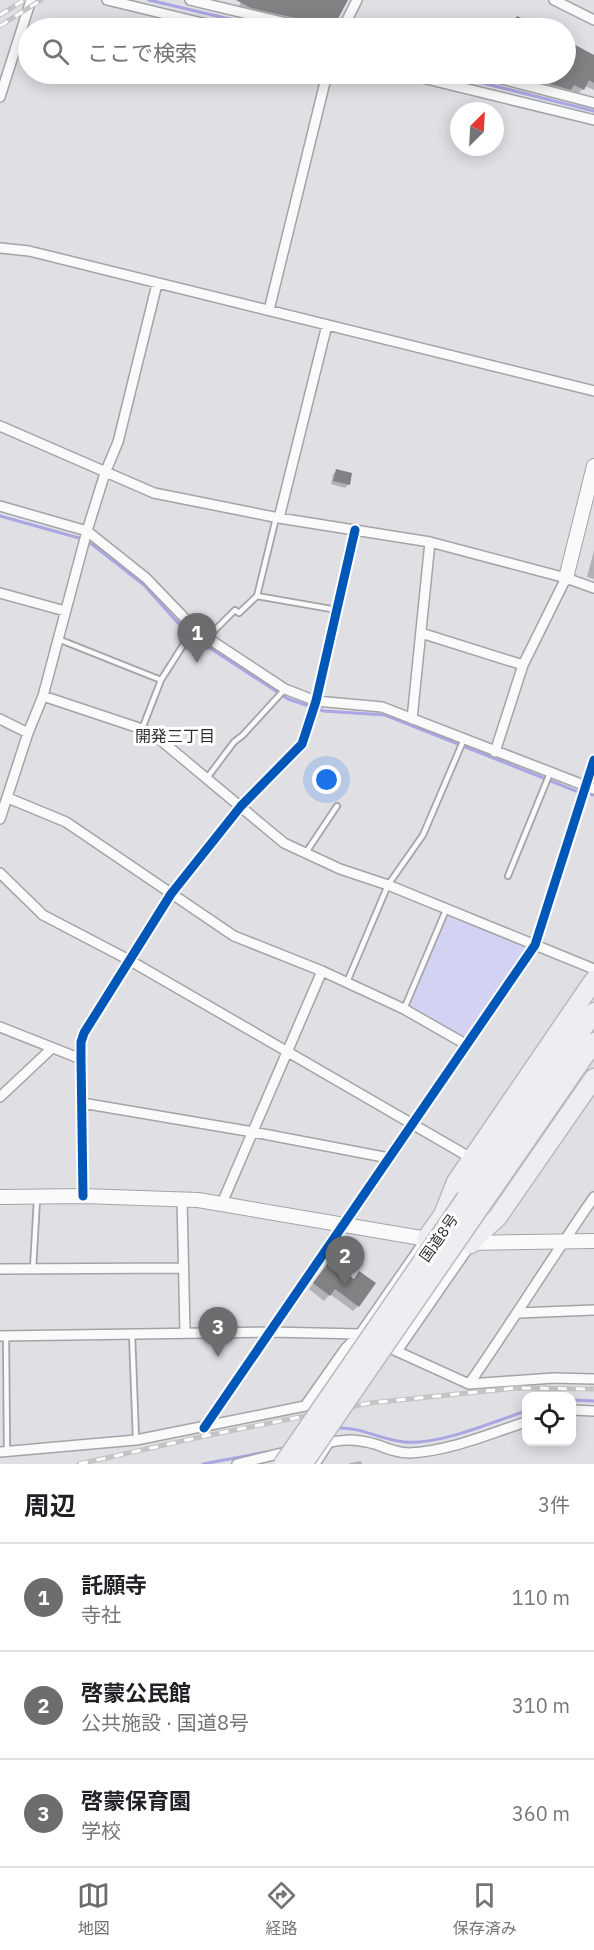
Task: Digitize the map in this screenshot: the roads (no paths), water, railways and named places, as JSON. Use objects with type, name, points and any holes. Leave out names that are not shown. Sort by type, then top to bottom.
[{"type":"highway","points":[[426,1239],[443,1215],[456,1182],[471,1158],[548,1059],[594,980]]},
{"type":"highway","name":"国道8号","points":[[303,1464],[594,1012]]},
{"type":"highway","name":"国道8号","points":[[283,1464],[473,1203],[594,1042]]},
{"type":"highway","points":[[471,1244],[497,1218],[592,1074]]},
{"type":"street","points":[[25,18],[31,0]]},
{"type":"street","points":[[107,0],[182,18]]},
{"type":"street","points":[[190,0],[265,18]]},
{"type":"street","points":[[348,18],[357,0]]},
{"type":"street","points":[[554,0],[594,20]]},
{"type":"street","points":[[0,97],[18,41]]},
{"type":"street","points":[[269,310],[325,84]]},
{"type":"street","points":[[447,84],[594,120]]},
{"type":"street","points":[[521,84],[594,103]]},
{"type":"street","points":[[0,248],[29,251],[594,391]]},
{"type":"street","points":[[0,819],[28,733],[43,696],[87,531],[105,473],[118,442],[157,284]]},
{"type":"street","points":[[278,518],[327,325]]},
{"type":"street","points":[[0,426],[154,493],[278,518],[430,542],[566,578],[594,588]]},
{"type":"street","points":[[495,752],[523,665],[566,578],[594,466]]},
{"type":"street","points":[[0,506],[87,531],[146,578],[194,628],[285,689],[316,701],[382,707],[590,788]]},
{"type":"street","points":[[83,1196],[81,1042],[84,1033],[171,894],[241,806],[302,744],[316,701],[355,530]]},
{"type":"street","points":[[412,719],[430,542]]},
{"type":"street","points":[[0,593],[65,611]]},
{"type":"street","points":[[421,633],[523,665]]},
{"type":"street","points":[[43,696],[142,729],[158,738],[284,843],[305,854],[340,869],[388,885],[594,969]]},
{"type":"street","points":[[0,719],[28,733]]},
{"type":"street","points":[[204,1428],[535,945],[590,788],[594,760]]},
{"type":"street","points":[[8,798],[66,822],[234,936],[322,971],[404,1009],[467,1045]]},
{"type":"street","points":[[0,873],[43,915],[129,960],[471,1158]]},
{"type":"street","points":[[222,1203],[322,971]]},
{"type":"street","points":[[0,1027],[81,1059]]},
{"type":"street","points":[[0,1097],[51,1048]]},
{"type":"street","points":[[82,1104],[253,1132],[389,1158]]},
{"type":"street","points":[[0,1197],[83,1196],[182,1199],[222,1203],[343,1226],[471,1244],[594,1241]]},
{"type":"street","points":[[469,1384],[594,1197]]},
{"type":"street","points":[[182,1199],[185,1333]]},
{"type":"street","points":[[3,1452],[136,1440],[305,1406],[345,1349],[360,1334],[426,1239]]},
{"type":"street","points":[[397,1351],[471,1244]]},
{"type":"street","points":[[0,1269],[183,1268]]},
{"type":"street","points":[[518,1313],[594,1310]]},
{"type":"street","points":[[3,1336],[271,1332],[360,1334],[469,1384],[554,1378],[594,1379]]},
{"type":"street","points":[[576,1410],[594,1411]]},
{"type":"street","points":[[243,1463],[343,1439],[358,1440],[396,1452],[443,1449],[522,1423]]},
{"type":"street","points":[[315,1464],[329,1442]]},
{"type":"lane","points":[[207,638],[235,610],[239,613],[257,596],[278,518]]},
{"type":"lane","points":[[257,596],[337,610]]},
{"type":"lane","points":[[142,729],[161,680],[194,628]]},
{"type":"lane","points":[[58,639],[161,680]]},
{"type":"lane","points":[[207,778],[234,742],[285,689]]},
{"type":"lane","points":[[346,983],[388,885],[423,835],[464,739]]},
{"type":"lane","points":[[508,876],[550,773]]},
{"type":"lane","points":[[305,854],[337,806]]},
{"type":"lane","points":[[404,1009],[446,909]]},
{"type":"lane","points":[[33,1269],[37,1196]]},
{"type":"lane","points":[[132,1334],[136,1440]]},
{"type":"lane","points":[[3,1336],[3,1452]]},
{"type":"waterway","points":[[149,0],[226,18]]},
{"type":"waterway","points":[[487,84],[594,111]]},
{"type":"waterway","points":[[0,516],[79,538],[93,545],[144,585],[187,633],[288,699],[324,711],[385,715],[576,791],[594,795]]},
{"type":"waterway","points":[[576,1400],[594,1401]]},
{"type":"waterway","points":[[337,1428],[355,1429],[396,1441],[419,1442],[466,1432],[522,1412]]},
{"type":"waterway","points":[[203,1464],[266,1452]]},
{"type":"railway","points":[[0,15],[24,0]]},
{"type":"railway","points":[[0,26],[41,0]]},
{"type":"railway","points":[[79,1464],[370,1403],[516,1388],[594,1389]]},
{"type":"place","name":"託願寺","points":[[197,663]]},
{"type":"place","name":"啓蒙公民館","points":[[345,1286]]},
{"type":"place","name":"啓蒙保育園","points":[[218,1357]]},
{"type":"district","name":"開発三丁目","points":[[175,736]]}]
